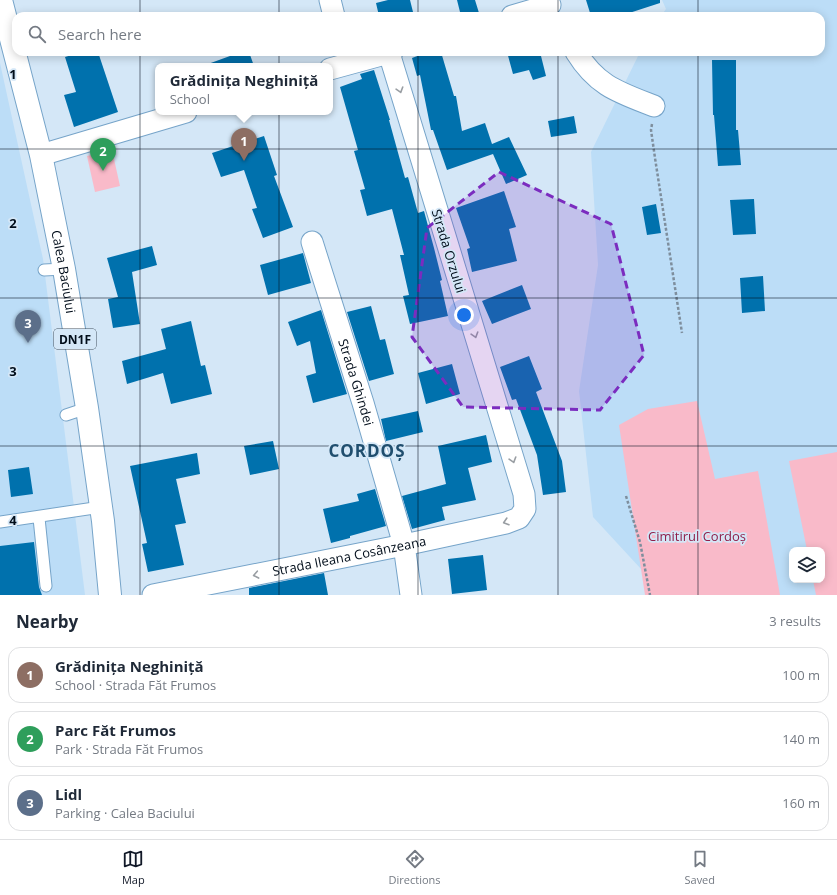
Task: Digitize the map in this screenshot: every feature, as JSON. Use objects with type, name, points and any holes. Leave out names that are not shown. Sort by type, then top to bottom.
[{"type":"main road","name":"Calea Baciului","points":[[2,0],[12,40]]},
{"type":"main road","name":"Calea Baciului","points":[[16,56],[41,155],[54,270],[87,408],[110,595]]},
{"type":"street","points":[[330,0],[333,12]]},
{"type":"street","points":[[529,12],[551,7]]},
{"type":"street","points":[[340,62],[373,56]]},
{"type":"street","name":"Strada Orzului","points":[[391,56],[524,494]]},
{"type":"street","points":[[579,56],[596,77],[611,88],[654,106]]},
{"type":"street","points":[[41,155],[176,115]]},
{"type":"street","name":"Strada Ghindei","points":[[312,242],[363,403],[404,545],[410,595]]},
{"type":"street","name":"Strada Ileana Cosânzeana","points":[[154,595],[506,523],[519,518],[525,509],[524,494]]},
{"type":"lane","points":[[66,415],[87,408]]},
{"type":"lane","points":[[0,522],[38,518],[100,507]]},
{"type":"lane","points":[[38,518],[46,586]]},
{"type":"path","points":[[654,106],[651,130],[682,333]]},
{"type":"path","points":[[626,496],[640,542],[650,595]]},
{"type":"highlighted area","points":[[499,172],[611,224],[644,355],[600,410],[463,407],[412,337],[427,228]]},
{"type":"shaded area","points":[[662,0],[837,0],[837,595],[665,595],[593,517],[579,391],[598,265],[591,152],[638,56],[825,56],[825,12],[664,12],[666,9]]},
{"type":"shaded area","points":[[0,63],[43,259],[85,595],[0,595]]},
{"type":"green space","points":[[112,150],[120,186],[95,192],[87,156]]},
{"type":"green space","name":"Cimitirul Cordoș","points":[[697,401],[715,479],[758,471],[780,595],[645,595],[619,425],[648,409]]},
{"type":"green space","points":[[837,452],[837,595],[816,595],[814,583],[825,583],[825,547],[806,547],[789,461]]},
{"type":"building","points":[[388,0],[410,0],[413,12],[378,12],[376,3]]},
{"type":"building","points":[[457,0],[475,0],[479,12],[460,12]]},
{"type":"building","points":[[586,0],[660,0],[660,3],[632,12],[590,12]]},
{"type":"building","points":[[99,56],[118,112],[74,127],[64,95],[76,92],[65,57]]},
{"type":"building","points":[[230,56],[250,56],[253,63],[211,63]]},
{"type":"building","points":[[417,56],[442,56],[454,96],[456,96],[462,131],[485,123],[492,144],[509,137],[527,175],[506,184],[493,154],[447,170],[433,130],[431,130],[420,75],[417,76],[412,58]]},
{"type":"building","points":[[508,56],[541,56],[546,76],[533,80],[529,70],[513,74]]},
{"type":"building","points":[[712,60],[736,60],[736,130],[738,130],[741,165],[718,166],[713,115]]},
{"type":"building","points":[[374,70],[390,120],[405,178],[408,177],[418,213],[424,211],[442,280],[440,281],[448,316],[410,324],[403,296],[409,295],[400,255],[404,255],[392,209],[367,216],[360,190],[365,189],[354,151],[358,150],[340,87],[362,79],[360,74]]},
{"type":"building","points":[[574,116],[577,133],[551,137],[548,121]]},
{"type":"building","points":[[264,136],[277,175],[274,176],[293,227],[263,238],[252,209],[257,208],[244,170],[221,177],[212,153]]},
{"type":"building","points":[[504,191],[516,227],[509,229],[517,261],[472,272],[467,249],[470,248],[456,208]]},
{"type":"building","points":[[754,199],[756,234],[733,235],[730,200]]},
{"type":"building","points":[[656,204],[661,233],[647,235],[642,207]]},
{"type":"building","points":[[152,246],[157,265],[132,272],[140,324],[113,328],[108,299],[118,297],[107,258]]},
{"type":"building","points":[[303,253],[311,283],[268,295],[260,265]]},
{"type":"building","points":[[763,276],[765,311],[742,313],[740,278]]},
{"type":"building","points":[[522,285],[531,309],[492,324],[482,301]]},
{"type":"building","points":[[371,306],[380,340],[385,339],[394,374],[369,381],[347,312]]},
{"type":"building","points":[[321,310],[347,394],[313,403],[306,376],[316,373],[310,341],[297,346],[288,322]]},
{"type":"building","points":[[191,321],[201,366],[205,365],[212,394],[171,404],[163,373],[127,384],[122,361],[166,349],[161,329]]},
{"type":"building","points":[[529,356],[542,389],[536,392],[562,461],[566,492],[543,495],[537,455],[516,399],[512,400],[500,367]]},
{"type":"building","points":[[452,364],[460,394],[426,404],[418,373]]},
{"type":"building","points":[[418,411],[423,432],[386,441],[381,419]]},
{"type":"building","points":[[486,435],[492,462],[468,468],[476,500],[442,507],[445,520],[412,529],[402,496],[446,484],[438,446]]},
{"type":"building","points":[[273,441],[279,469],[250,475],[244,446]]},
{"type":"building","points":[[197,453],[200,474],[176,479],[186,523],[175,525],[184,565],[148,572],[142,544],[147,543],[130,466]]},
{"type":"building","points":[[29,467],[33,494],[11,497],[8,470]]},
{"type":"building","points":[[375,489],[386,526],[331,543],[323,509],[359,501],[357,494]]},
{"type":"building","points":[[34,542],[39,587],[42,595],[0,595],[0,546]]},
{"type":"building","points":[[483,555],[487,590],[452,594],[448,559]]},
{"type":"building","points":[[324,573],[328,595],[249,595],[249,588]]},
{"type":"place","name":"Grădinița Neghiniță","points":[[244,161]]},
{"type":"place","name":"Parc Făt Frumos","points":[[103,171]]},
{"type":"place","name":"Lidl","points":[[28,343]]},
{"type":"district","name":"CORDOȘ","points":[[367,450]]}]
